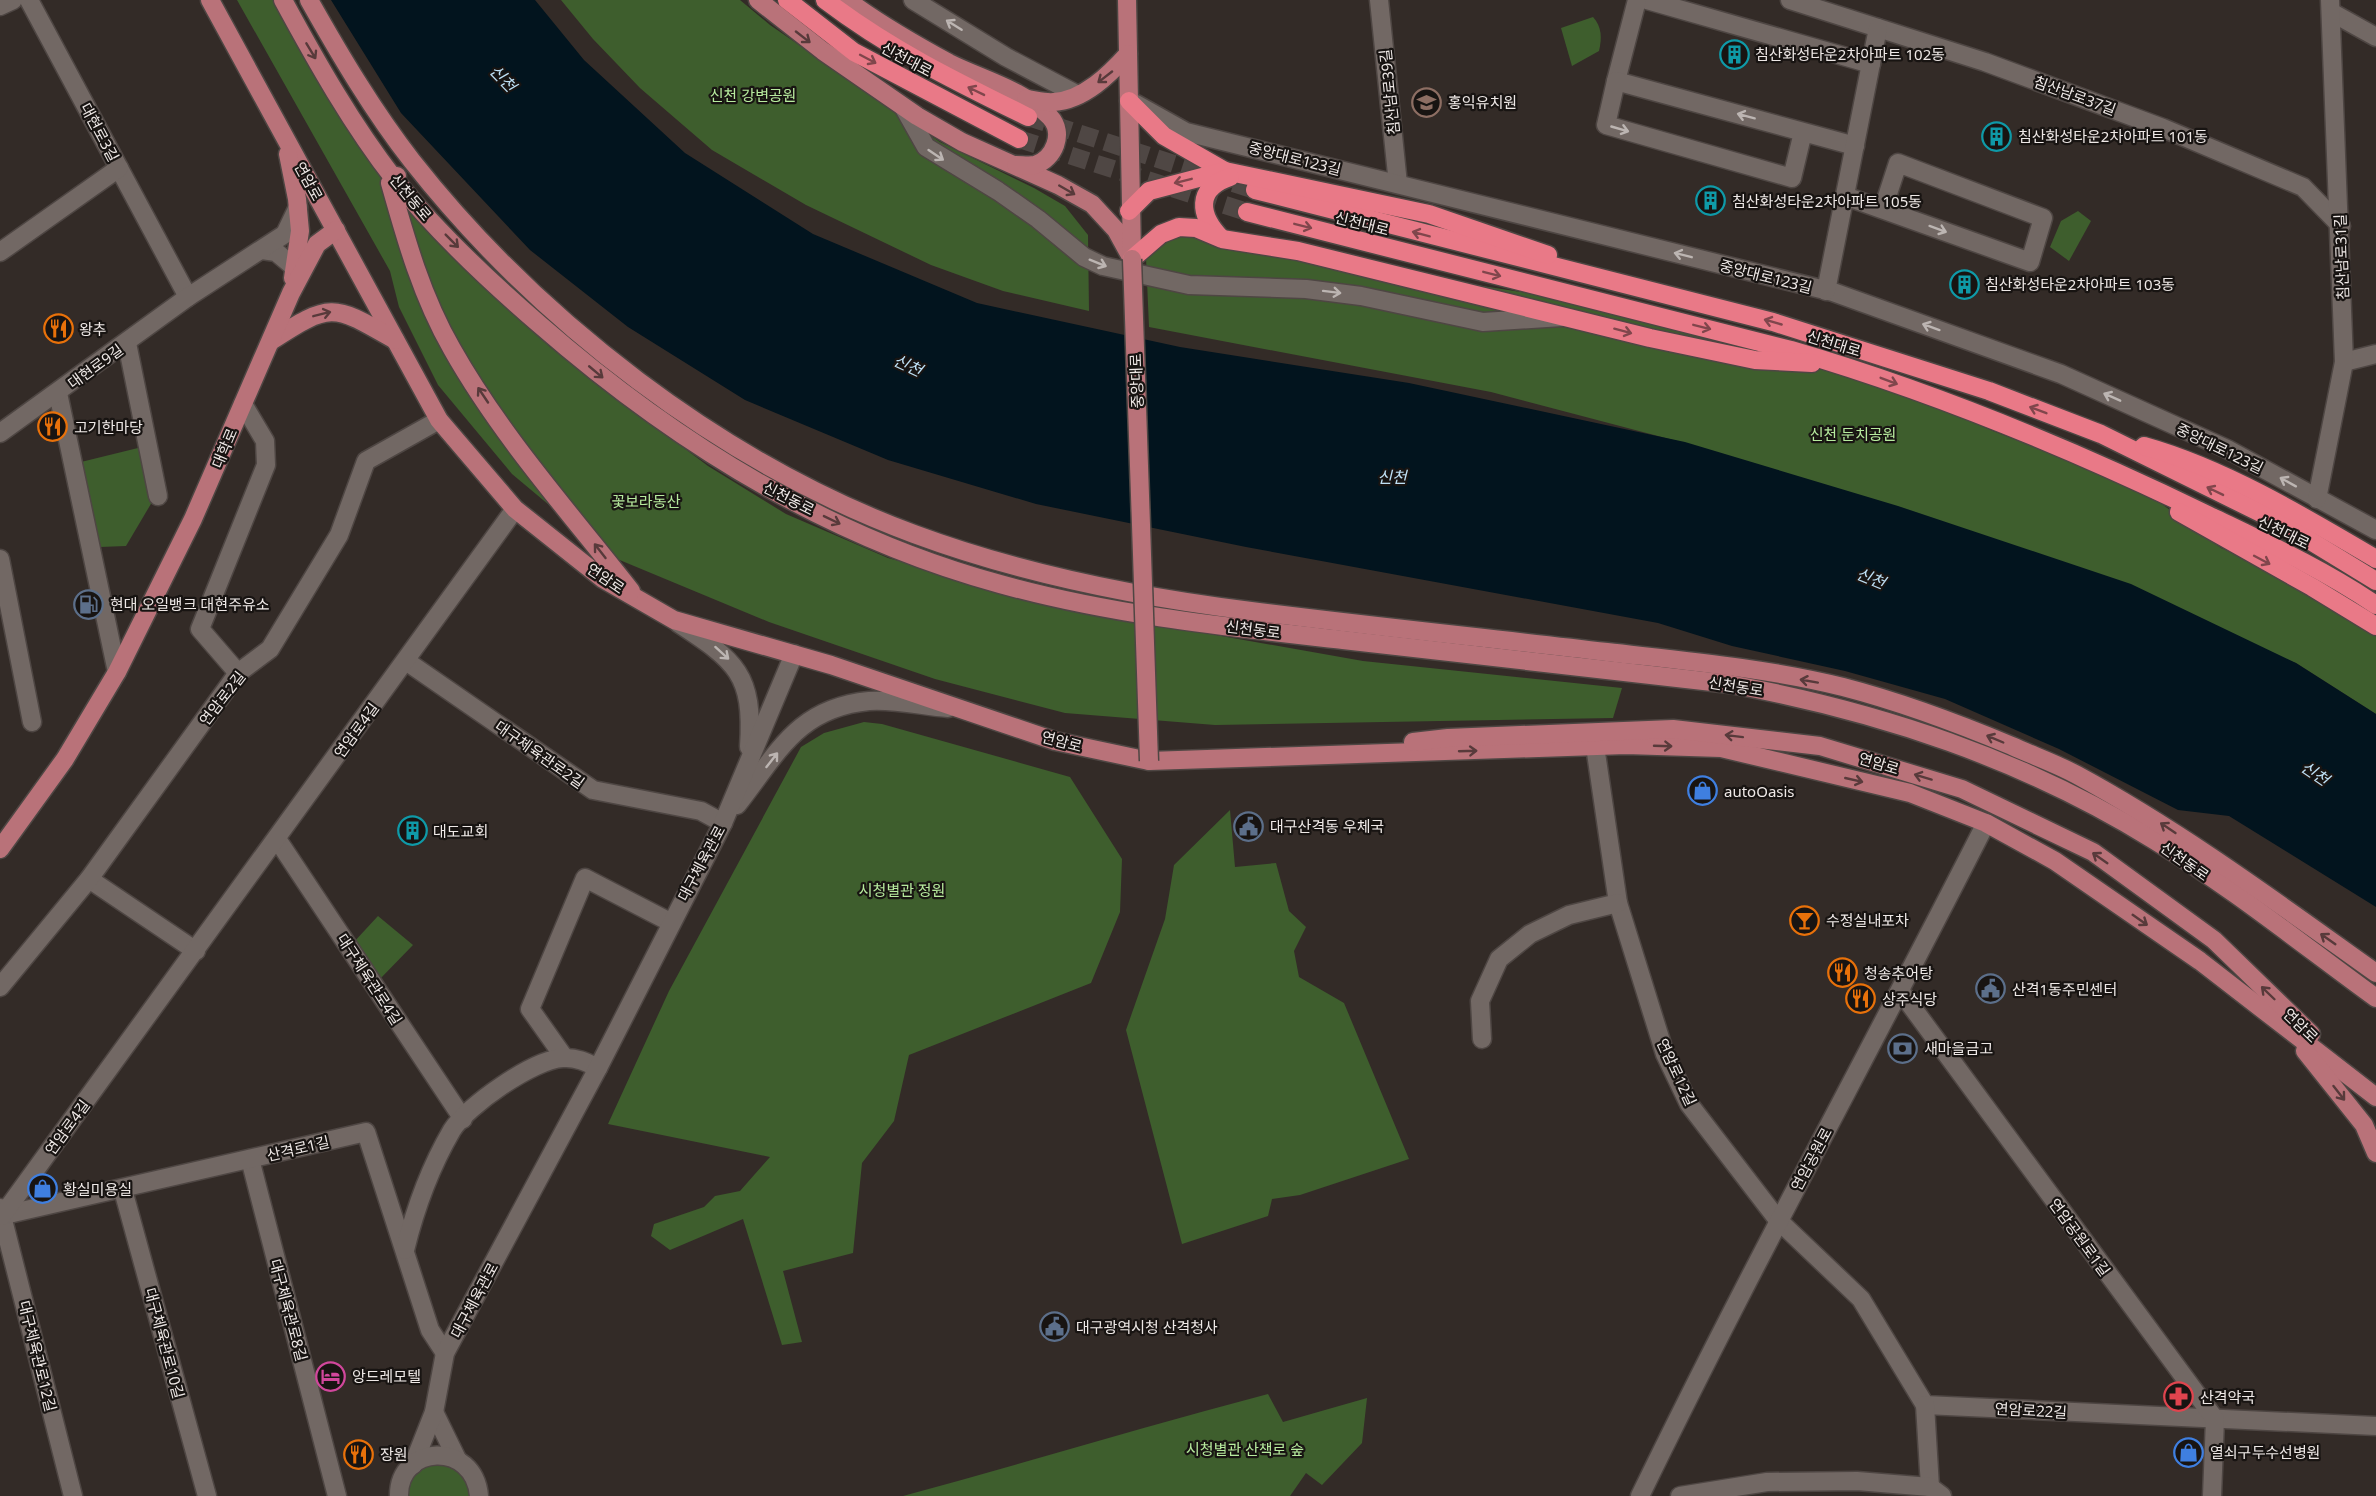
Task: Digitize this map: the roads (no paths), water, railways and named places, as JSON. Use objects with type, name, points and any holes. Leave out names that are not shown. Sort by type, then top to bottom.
[{"type":"highway","name":"신천대로","points":[[787,0],[854,52],[1018,140]]},
{"type":"highway","name":"신천대로","points":[[825,0],[870,34],[933,70],[1027,108]]},
{"type":"highway","points":[[1129,101],[1164,136],[1234,172],[1429,214],[1663,295]]},
{"type":"highway","points":[[1129,211],[1149,191],[1234,172]]},
{"type":"highway","points":[[1222,238],[1210,226],[1203,209],[1213,183],[1234,172]]},
{"type":"highway","name":"신천대로","points":[[1255,190],[1773,322],[1989,391],[2101,434],[2283,524],[2376,581]]},
{"type":"highway","name":"신천대로","points":[[1247,212],[1841,364],[2104,464],[2334,577],[2376,605]]},
{"type":"highway","points":[[1132,259],[1161,234],[1179,227],[1196,228],[1222,238],[1298,251],[1650,338],[1755,360],[1841,364]]},
{"type":"highway","points":[[2101,434],[2181,457],[2317,524],[2376,559]]},
{"type":"highway","points":[[2104,464],[2205,529],[2312,586],[2376,626]]},
{"type":"main road","name":"연암로","points":[[210,0],[439,420],[515,509],[603,579],[674,620],[794,654],[1055,741],[1149,761],[1595,746],[1721,748],[1910,793],[1986,823],[2055,861],[2200,962],[2289,1030]]},
{"type":"main road","name":"신천동로","points":[[283,0],[333,87],[394,178],[440,230],[507,296],[614,387],[725,465],[867,537],[940,566],[1001,585],[1091,605],[1227,626],[1730,684],[1812,699],[1874,716],[1945,739],[2060,788],[2154,840],[2376,998]]},
{"type":"main road","name":"신천동로","points":[[309,0],[366,95],[411,160],[461,218],[520,279],[583,335],[660,398],[832,499],[912,533],[1003,563],[1164,599],[1246,611],[1718,665],[1841,687],[1952,720],[2073,772],[2163,825],[2376,973]]},
{"type":"main road","points":[[758,0],[823,51],[904,108],[963,141],[1058,185],[1092,204],[1116,231],[1132,259]]},
{"type":"main road","points":[[847,0],[873,20],[1027,108],[1051,118],[1057,135],[1056,146],[1047,158],[1034,165],[1014,165]]},
{"type":"main road","name":"중앙대로","points":[[1127,0],[1129,211],[1149,761]]},
{"type":"main road","points":[[1027,108],[1078,95],[1112,72],[1128,54]]},
{"type":"main road","points":[[284,138],[298,207],[300,231],[291,293]]},
{"type":"main road","points":[[411,160],[390,183],[413,265],[452,349],[501,424],[636,597]]},
{"type":"main road","name":"대학로","points":[[0,849],[65,759],[117,672],[193,519],[291,293],[317,244],[336,230]]},
{"type":"main road","points":[[271,341],[303,320],[327,310],[353,316],[396,341]]},
{"type":"main road","name":"연암로","points":[[1283,758],[1448,738],[1673,729],[1820,746],[1962,789],[2093,852],[2214,940],[2373,1095]]},
{"type":"main road","points":[[2289,1030],[2373,1095]]},
{"type":"main road","points":[[2289,1030],[2364,1125],[2376,1153]]},
{"type":"street","points":[[0,6],[12,0]]},
{"type":"street","name":"대현로3길","points":[[0,252],[119,168],[29,0]]},
{"type":"street","points":[[913,0],[1006,57],[1078,95]]},
{"type":"street","name":"침산남로39길","points":[[1379,0],[1398,184]]},
{"type":"street","points":[[1637,0],[1606,125],[1792,178],[1803,132]]},
{"type":"street","points":[[1647,0],[1871,64]]},
{"type":"street","name":"침산남로37길","points":[[1790,0],[1984,62],[2130,116],[2303,187],[2341,226]]},
{"type":"street","name":"침산남로31길","points":[[2331,6],[2376,37]]},
{"type":"street","name":"침산남로31길","points":[[2317,498],[2344,362],[2341,226],[2331,6]]},
{"type":"street","points":[[1826,291],[1878,28]]},
{"type":"street","points":[[1616,81],[1855,146]]},
{"type":"street","name":"중앙대로123길","points":[[1129,101],[1186,132],[1826,291],[2061,374],[2227,449],[2376,530]]},
{"type":"street","points":[[904,108],[926,147],[998,191],[1038,219],[1084,257],[1103,266],[1189,285],[1306,289],[1361,296],[1483,322],[1567,316]]},
{"type":"street","points":[[1845,196],[2030,262],[2043,218],[1898,163],[1883,209]]},
{"type":"street","points":[[119,168],[188,297]]},
{"type":"street","name":"대현로9길","points":[[0,433],[188,297],[285,234],[298,207]]},
{"type":"street","points":[[262,250],[276,252],[294,267]]},
{"type":"street","points":[[127,343],[158,496]]},
{"type":"street","points":[[2344,362],[2376,354]]},
{"type":"street","points":[[58,393],[117,672]]},
{"type":"street","points":[[238,673],[200,629],[266,465],[265,441],[243,404]]},
{"type":"street","name":"연암로2길","points":[[0,987],[89,879],[238,673],[270,649],[333,545],[366,461],[439,420]]},
{"type":"street","name":"연암로4길","points":[[1,1214],[196,951],[515,509]]},
{"type":"street","points":[[0,559],[32,722]]},
{"type":"street","points":[[674,620],[722,652],[738,670],[748,704],[751,727],[749,761]]},
{"type":"street","name":"대구체육관로","points":[[398,1495],[401,1482],[413,1465],[434,1412],[446,1353],[598,1068],[670,922],[723,823],[794,654]]},
{"type":"street","name":"대구체육관로2길","points":[[406,661],[593,790],[701,811],[723,823]]},
{"type":"street","points":[[723,823],[790,737],[822,712],[871,701],[958,709]]},
{"type":"street","name":"연암로12길","points":[[1595,746],[1618,903],[1665,1054],[1689,1104],[1779,1220]]},
{"type":"street","name":"연암공원로","points":[[1640,1496],[1779,1220],[1900,992],[1986,823]]},
{"type":"street","name":"대구체육관로4길","points":[[277,839],[463,1119]]},
{"type":"street","points":[[564,1057],[530,1009],[585,878],[670,922]]},
{"type":"street","points":[[89,879],[196,951]]},
{"type":"street","points":[[1482,1039],[1480,1000],[1499,958],[1530,934],[1569,915],[1618,903]]},
{"type":"street","name":"연암공원로1길","points":[[1900,992],[2215,1419]]},
{"type":"street","points":[[405,1251],[411,1223],[430,1175],[453,1128],[502,1084],[546,1061],[564,1057],[579,1059],[598,1068]]},
{"type":"street","name":"산격로1길","points":[[1,1214],[123,1190],[366,1132],[430,1330],[446,1353]]},
{"type":"street","name":"대구체육관로8길","points":[[250,1159],[337,1496]]},
{"type":"street","name":"대구체육관로10길","points":[[123,1190],[207,1496]]},
{"type":"street","name":"대구체육관로12길","points":[[1,1214],[73,1496]]},
{"type":"street","points":[[1680,1496],[1767,1482],[1857,1481],[1936,1492],[1925,1405],[1861,1299],[1779,1220]]},
{"type":"street","name":"연암로22길","points":[[1925,1405],[2376,1426]]},
{"type":"street","points":[[434,1412],[457,1459],[474,1475],[479,1496]]},
{"type":"street","points":[[2212,1496],[2215,1419]]},
{"type":"street","points":[[413,1465],[434,1455],[457,1459]]},
{"type":"water","name":"신천","points":[[331,0],[535,0],[584,60],[685,153],[813,234],[977,303],[1180,347],[1409,383],[1685,442],[1898,506],[2131,584],[2296,663],[2376,714],[2376,907],[2229,816],[2178,810],[2059,749],[1945,699],[1845,671],[1732,646],[1658,623],[1246,547],[1036,504],[888,460],[745,400],[628,327],[530,250],[401,113]]},
{"type":"tunnel","points":[[1028,117],[1255,190]]},
{"type":"tunnel","points":[[1019,139],[1247,212]]},
{"type":"place","name":"침산화성타운2차아파트 102동","points":[[1734,54]]},
{"type":"place","name":"홍익유치원","points":[[1427,102]]},
{"type":"place","name":"침산화성타운2차아파트 101동","points":[[1997,136]]},
{"type":"place","name":"침산화성타운2차아파트 105동","points":[[1711,201]]},
{"type":"place","name":"침산화성타운2차아파트 103동","points":[[1964,284]]},
{"type":"place","name":"왕추","points":[[58,329]]},
{"type":"place","name":"고기한마당","points":[[53,427]]},
{"type":"place","name":"현대 오일뱅크 대현주유소","points":[[89,604]]},
{"type":"place","name":"autoOasis","points":[[1703,791]]},
{"type":"place","name":"대구산격동 우체국","points":[[1249,826]]},
{"type":"place","name":"대도교회","points":[[412,831]]},
{"type":"place","name":"수정실내포차","points":[[1805,920]]},
{"type":"place","name":"청송추어탕","points":[[1843,973]]},
{"type":"place","name":"산격1동주민센터","points":[[1991,989]]},
{"type":"place","name":"상주식당","points":[[1861,999]]},
{"type":"place","name":"새마을금고","points":[[1903,1048]]},
{"type":"place","name":"황실미용실","points":[[42,1189]]},
{"type":"place","name":"대구광역시청 산격청사","points":[[1055,1327]]},
{"type":"place","name":"앙드레모텔","points":[[331,1376]]},
{"type":"place","name":"산격약국","points":[[2179,1397]]},
{"type":"place","name":"열쇠구두수선병원","points":[[2189,1452]]},
{"type":"place","name":"장원","points":[[359,1454]]},
{"type":"park label","name":"신천 강변공원","points":[[753,95]]},
{"type":"park label","name":"신천 둔치공원","points":[[1853,434]]},
{"type":"park label","name":"꽃보라동산","points":[[646,501]]},
{"type":"park label","name":"시청별관 정원","points":[[902,890]]},
{"type":"park label","name":"시청별관 산책로 숲","points":[[1245,1449]]}]
